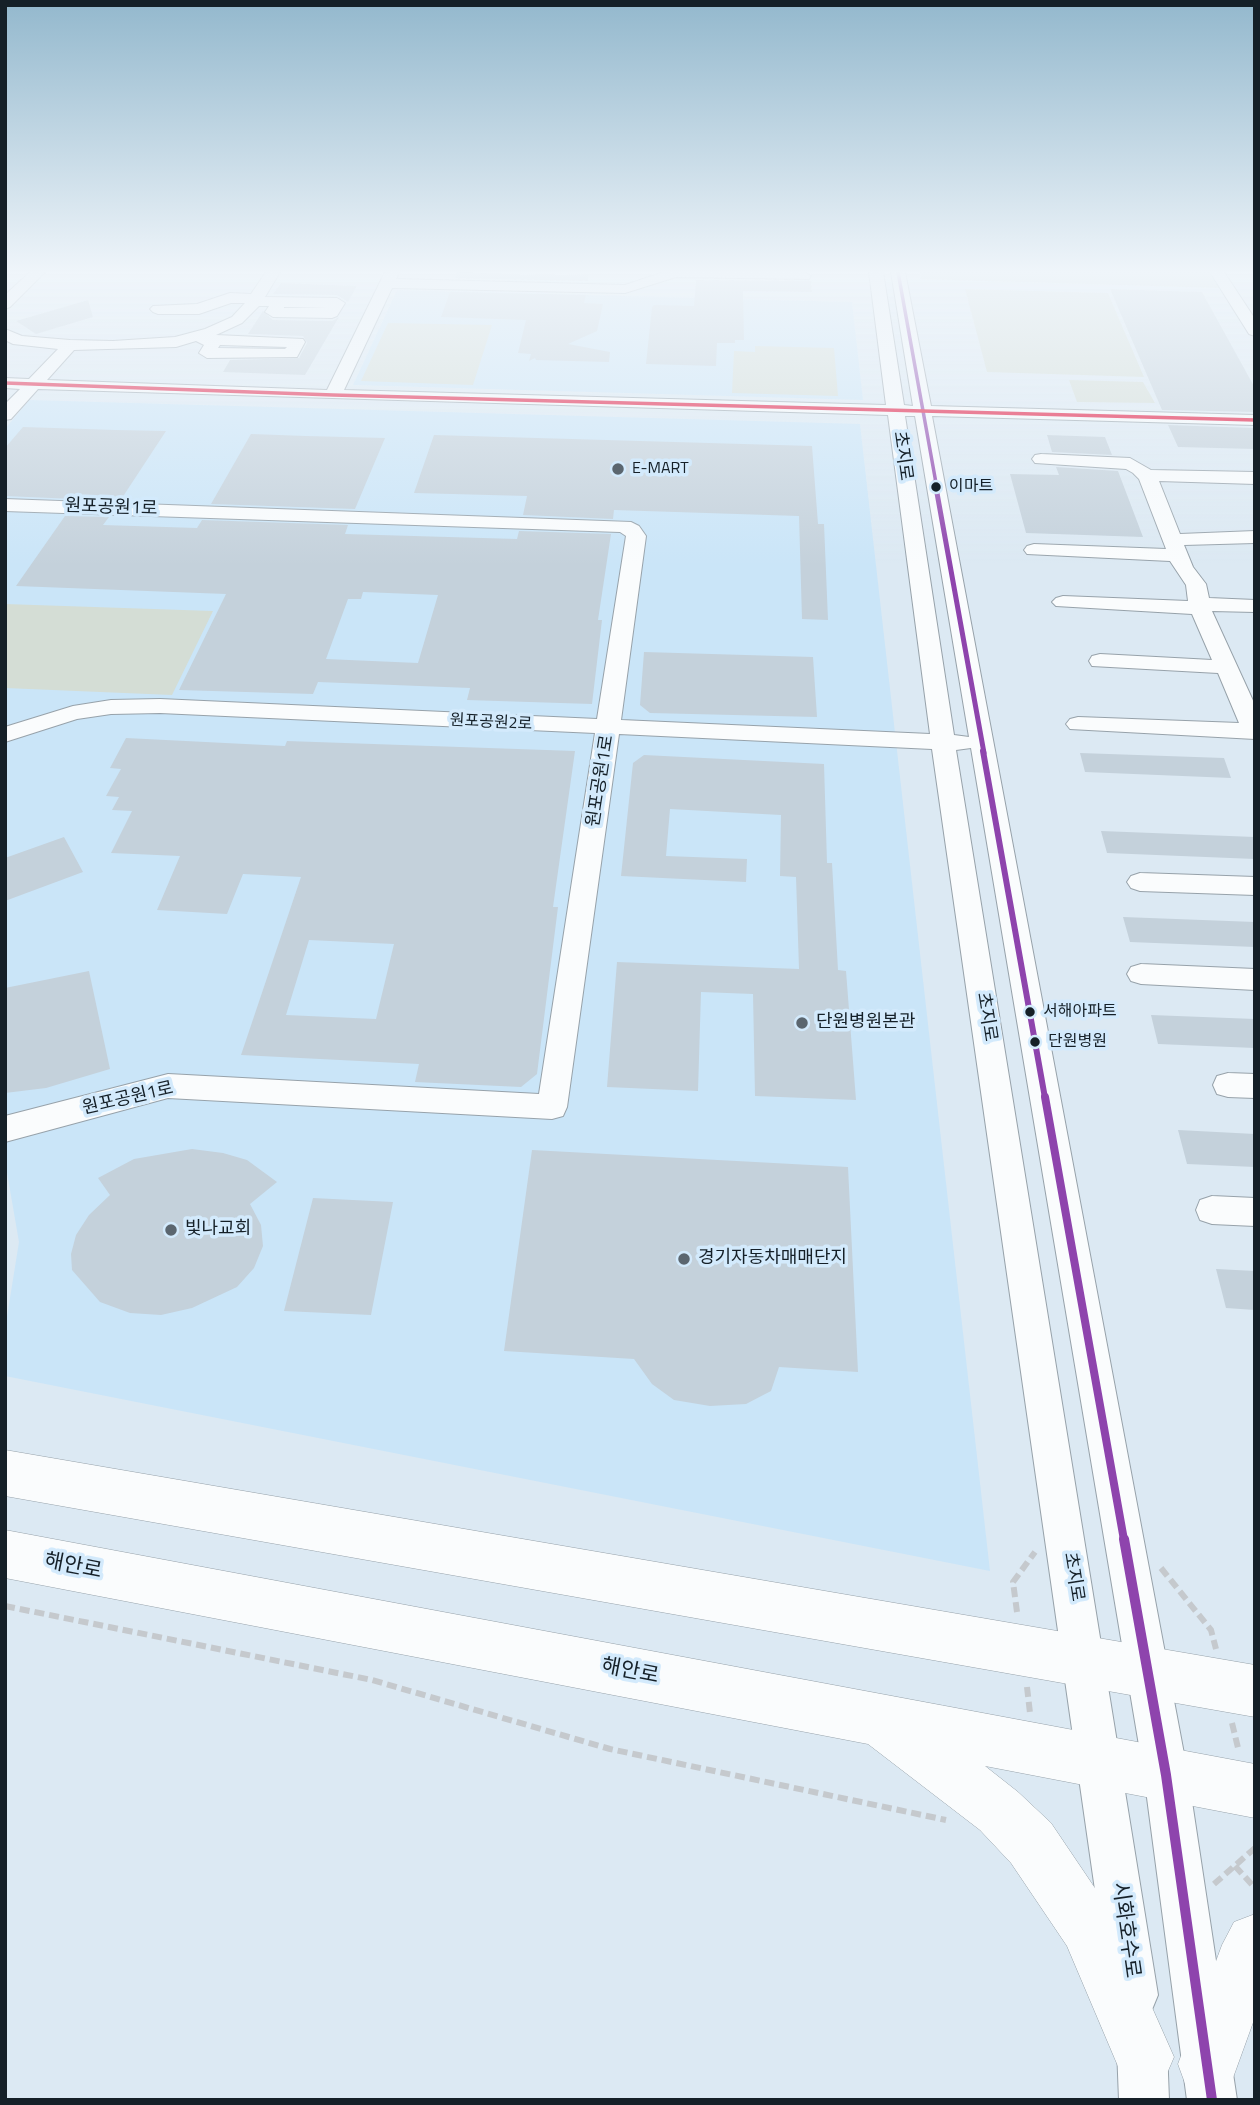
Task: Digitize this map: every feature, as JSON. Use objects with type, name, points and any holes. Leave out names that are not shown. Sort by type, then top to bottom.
[{"type":"main road","points":[[5,1473],[1255,1691]]},
{"type":"main road","name":"해안로","points":[[5,1554],[1255,1791]]},
{"type":"main road","points":[[878,1719],[999,1811],[1031,1843],[1087,1926],[1144,2078]]},
{"type":"main road","points":[[1210,2082],[1243,1966],[1255,1943]]},
{"type":"street","points":[[5,415],[46,370]]},
{"type":"street","points":[[333,395],[345,370]]},
{"type":"street","name":"초지로","points":[[899,370],[981,744],[1166,1775]]},
{"type":"street","name":"초지로","points":[[906,370],[943,743],[1100,1761]]},
{"type":"street","points":[[5,383],[333,395],[1255,420]]},
{"type":"street","points":[[1041,459],[1130,464],[1146,475],[1255,478]]},
{"type":"street","points":[[1078,724],[1254,732],[1238,678],[1200,606],[1196,584],[1183,568],[1146,475]]},
{"type":"street","name":"원포공원1로","points":[[5,505],[624,526],[636,536],[552,1107],[168,1086],[5,1129]]},
{"type":"street","points":[[1034,550],[1175,548],[1255,537]]},
{"type":"street","points":[[1063,602],[1255,606]]},
{"type":"street","points":[[1100,661],[1238,678]]},
{"type":"street","name":"원포공원2로","points":[[5,735],[73,713],[111,707],[160,706],[609,729],[981,744]]},
{"type":"street","points":[[1140,882],[1255,886]]},
{"type":"street","points":[[1141,974],[1255,980]]},
{"type":"street","points":[[1212,1210],[1255,1212]]},
{"type":"street","name":"시화호수로","points":[[1100,1761],[1144,2078]]},
{"type":"street","points":[[1166,1775],[1210,2082]]},
{"type":"path","points":[[5,1606],[372,1680],[610,1749],[946,1820],[956,1826]]},
{"type":"path","points":[[1211,1888],[1255,1848]]},
{"type":"path","points":[[1235,1866],[1255,1888]]},
{"type":"shaded area","points":[[360,370],[860,370],[863,400],[353,385]]},
{"type":"shaded area","points":[[366,370],[478,370],[473,385],[361,381]]},
{"type":"shaded area","points":[[733,370],[836,370],[838,396],[732,393]]},
{"type":"shaded area","points":[[1141,370],[1144,377],[987,372]]},
{"type":"shaded area","points":[[1069,380],[1143,382],[1155,403],[1077,402]]},
{"type":"shaded area","points":[[29,400],[860,424],[990,1571],[5,1376],[5,1329],[19,1242],[5,1161],[5,429]]},
{"type":"shaded area","points":[[5,604],[213,611],[172,695],[5,688]]},
{"type":"building","points":[[224,370],[308,370],[305,375]]},
{"type":"building","points":[[1145,370],[1245,370],[1255,388],[1255,412],[1162,410]]},
{"type":"building","points":[[1168,425],[1255,428],[1255,449],[1178,447]]},
{"type":"building","points":[[23,427],[166,431],[120,501],[5,496],[5,448]]},
{"type":"building","points":[[251,434],[385,438],[355,509],[211,504]]},
{"type":"building","name":"E-MART","points":[[434,435],[812,446],[818,524],[824,524],[828,620],[802,619],[799,516],[614,510],[613,519],[523,515],[527,496],[414,493]]},
{"type":"building","points":[[1047,435],[1105,437],[1112,455],[1052,452]]},
{"type":"building","points":[[1056,467],[1118,471],[1143,537],[1026,533],[1010,474],[1059,475]]},
{"type":"building","points":[[65,516],[109,517],[103,525],[197,528],[202,520],[348,525],[345,534],[517,539],[519,531],[611,534],[598,620],[602,620],[592,704],[467,700],[470,688],[318,682],[313,694],[179,690],[226,594],[16,586]],"holes":[[[363,592],[438,595],[418,663],[326,659],[348,599],[361,599]]]},
{"type":"building","points":[[644,652],[813,657],[817,717],[650,713],[640,705]]},
{"type":"building","points":[[126,738],[285,746],[287,741],[575,751],[553,907],[558,907],[537,1074],[521,1087],[415,1082],[419,1064],[241,1055],[301,877],[243,874],[227,914],[157,910],[180,856],[111,853],[132,811],[112,810],[119,797],[106,796],[121,769],[110,768]],"holes":[[[309,940],[394,944],[376,1019],[286,1015]]]},
{"type":"building","points":[[1080,753],[1224,758],[1231,778],[1085,772]]},
{"type":"building","points":[[644,755],[824,764],[827,863],[832,863],[838,970],[846,971],[856,1100],[755,1096],[753,994],[701,992],[698,1091],[607,1087],[617,962],[799,969],[796,877],[780,876],[781,815],[670,809],[666,856],[747,859],[746,882],[621,876],[633,763]]},
{"type":"building","points":[[1101,831],[1255,837],[1255,859],[1107,853]]},
{"type":"building","points":[[64,837],[83,872],[5,901],[5,858]]},
{"type":"building","points":[[1123,917],[1255,922],[1255,947],[1130,942]]},
{"type":"building","points":[[89,971],[110,1069],[46,1088],[5,1093],[5,988]]},
{"type":"building","points":[[1151,1015],[1255,1019],[1255,1048],[1158,1044]]},
{"type":"building","points":[[1178,1130],[1255,1134],[1255,1167],[1187,1164]]},
{"type":"building","name":"빛나교회","points":[[192,1149],[223,1153],[247,1160],[277,1182],[250,1204],[261,1225],[263,1246],[254,1268],[237,1287],[192,1308],[161,1315],[130,1313],[100,1302],[72,1270],[71,1254],[76,1235],[89,1215],[110,1195],[98,1178],[134,1159]]},
{"type":"building","name":"경기자동차매매단지","points":[[532,1150],[848,1167],[858,1372],[779,1367],[771,1391],[746,1404],[710,1406],[674,1400],[652,1384],[634,1359],[504,1351]]},
{"type":"building","points":[[313,1198],[393,1202],[371,1315],[284,1311]]},
{"type":"building","points":[[1216,1269],[1255,1271],[1255,1310],[1226,1308]]},
{"type":"transit line","points":[[916,370],[1166,1775],[1212,2100]]},
{"type":"transit line","points":[[5,383],[333,395],[1255,420]]},
{"type":"place","name":"E-MART","points":[[618,469]]},
{"type":"place","name":"이마트","points":[[936,487]]},
{"type":"place","name":"서해아파트","points":[[1030,1012]]},
{"type":"place","name":"단원병원본관","points":[[802,1023]]},
{"type":"place","name":"단원병원","points":[[1035,1042]]},
{"type":"place","name":"빛나교회","points":[[171,1230]]},
{"type":"place","name":"경기자동차매매단지","points":[[684,1259]]}]
